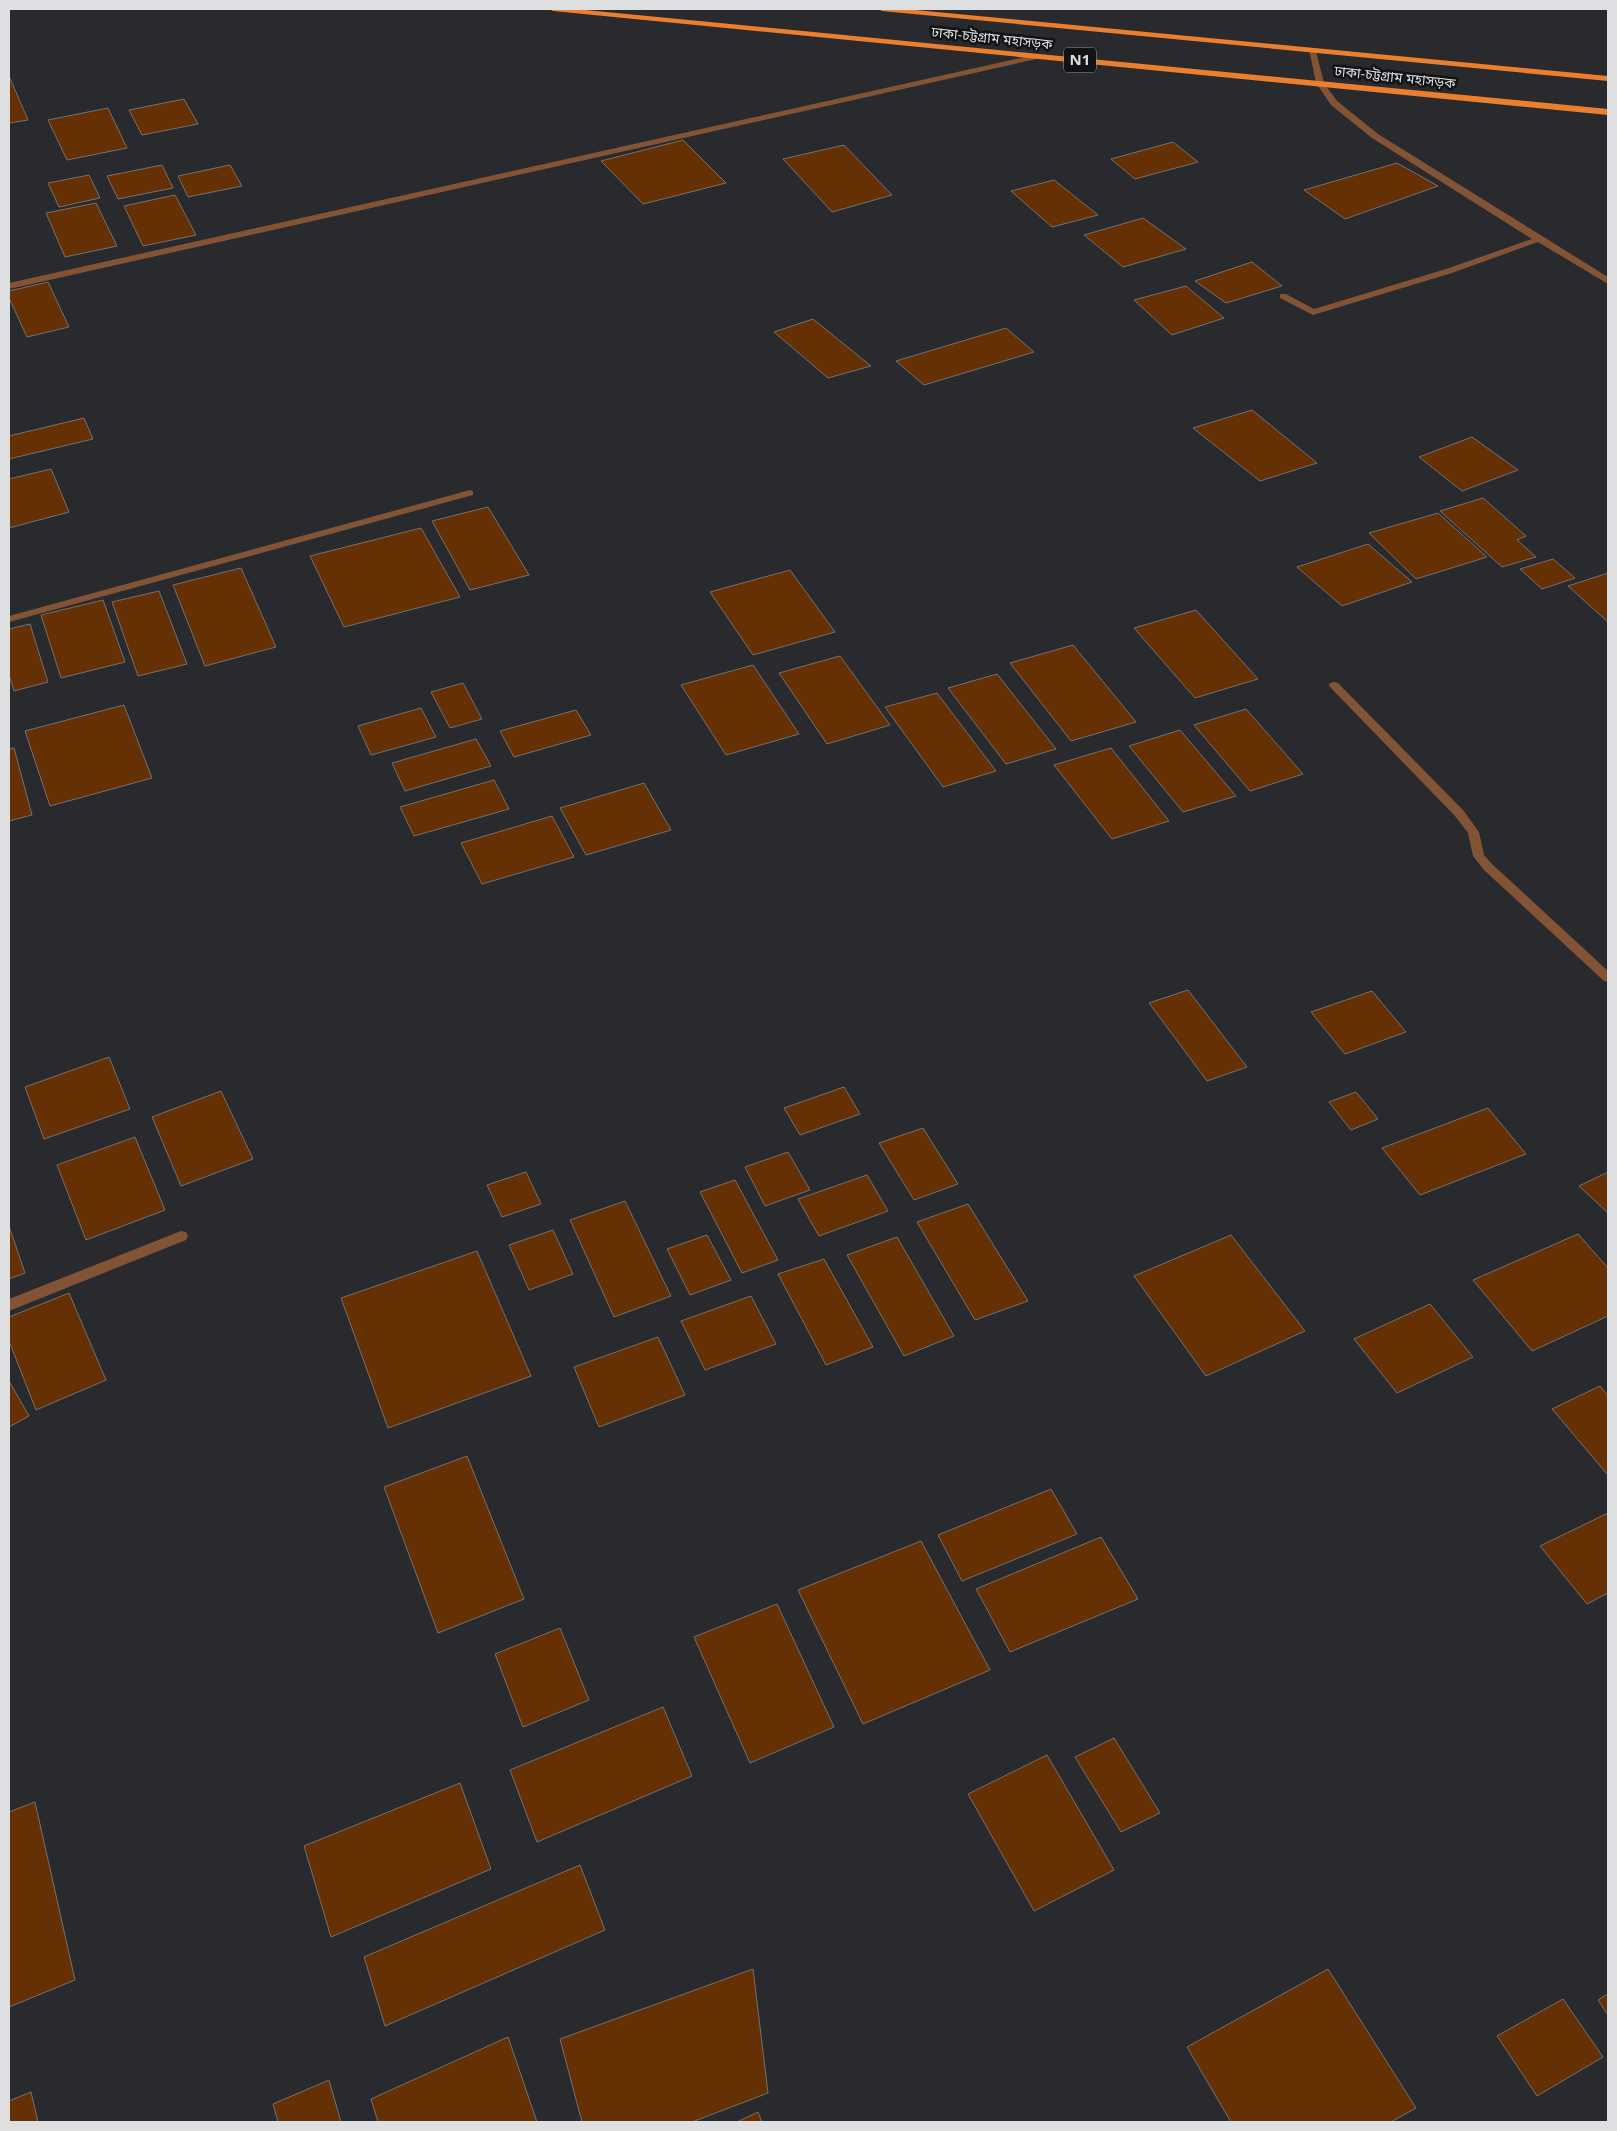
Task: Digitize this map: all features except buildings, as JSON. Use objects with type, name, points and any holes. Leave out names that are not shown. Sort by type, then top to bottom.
[{"type":"highway","name":"ঢাকা-চট্টগ্রাম মহাসড়ক","points":[[552,9],[1608,112]]},
{"type":"highway","name":"ঢাকা-চট্টগ্রাম মহাসড়ক","points":[[882,9],[1312,52],[1608,79]]},
{"type":"street","points":[[1312,52],[1320,83],[1334,103],[1375,136],[1608,281]]},
{"type":"street","points":[[9,286],[1038,56]]},
{"type":"street","points":[[1283,296],[1313,312],[1449,271],[1539,239]]},
{"type":"street","points":[[9,619],[470,493]]},
{"type":"street","points":[[1334,685],[1459,813],[1473,832],[1479,856],[1488,867],[1608,978]]},
{"type":"street","points":[[9,1306],[181,1236]]}]
